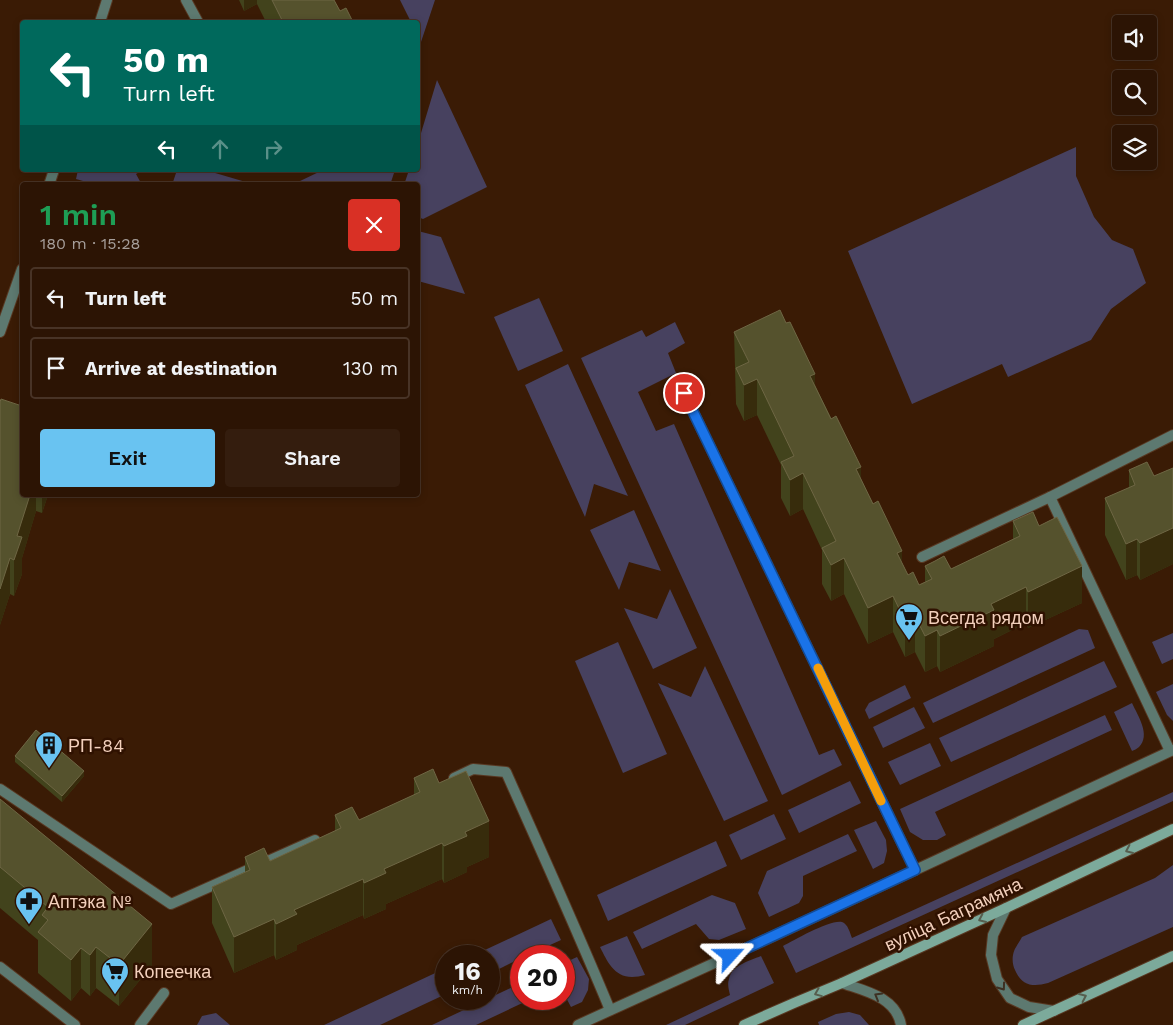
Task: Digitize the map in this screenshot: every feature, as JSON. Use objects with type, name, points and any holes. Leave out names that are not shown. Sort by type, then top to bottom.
[{"type":"street","points":[[101,20],[107,0]]},
{"type":"street","points":[[186,0],[197,20]]},
{"type":"street","points":[[0,332],[20,275]]},
{"type":"street","points":[[684,393],[915,870]]},
{"type":"street","points":[[922,557],[1050,497],[1173,435]]},
{"type":"street","points":[[578,1025],[1172,751],[1050,497]]},
{"type":"street","points":[[446,781],[473,769],[506,772],[562,901],[582,942],[610,1010]]},
{"type":"street","points":[[0,789],[171,904],[329,834]]},
{"type":"street","name":"вуліца Баграмяна","points":[[744,1025],[842,983],[1173,829]]},
{"type":"street","points":[[1006,908],[993,935],[991,955],[997,979],[1010,998],[1029,1007],[1054,1011]]},
{"type":"street","points":[[1023,1025],[1173,956]]},
{"type":"street","points":[[0,967],[75,1025]]},
{"type":"street","points":[[842,983],[875,994],[891,1004],[900,1018],[901,1025]]},
{"type":"street","points":[[140,1025],[164,993]]},
{"type":"shaded area","points":[[400,0],[435,0],[421,42],[420,20],[410,20]]},
{"type":"shaded area","points":[[437,80],[487,187],[423,219],[420,218],[420,182],[405,182],[408,172],[420,172],[420,136]]},
{"type":"shaded area","points":[[1076,147],[1076,176],[1094,217],[1112,240],[1133,249],[1146,283],[1111,309],[1091,340],[1008,377],[1002,364],[912,404],[848,251]]},
{"type":"shaded area","points":[[78,172],[140,172],[136,174],[140,182],[86,182],[76,179]]},
{"type":"shaded area","points":[[176,172],[212,172],[246,182],[173,182]]},
{"type":"shaded area","points":[[319,172],[394,172],[391,182],[298,182]]},
{"type":"shaded area","points":[[420,232],[441,237],[465,294],[420,282]]},
{"type":"shaded area","points":[[539,298],[563,351],[518,371],[494,317]]},
{"type":"shaded area","points":[[675,322],[685,343],[668,353],[676,373],[638,392],[656,431],[674,424],[819,755],[834,749],[842,765],[782,795],[581,358],[642,330],[646,337]]},
{"type":"shaded area","points":[[568,364],[628,496],[594,484],[585,517],[525,385]]},
{"type":"shaded area","points":[[634,510],[661,571],[629,562],[619,590],[590,530]]},
{"type":"shaded area","points":[[670,589],[697,648],[653,669],[624,608],[657,619]]},
{"type":"shaded area","points":[[1079,629],[1088,630],[1095,648],[933,723],[923,703]]},
{"type":"shaded area","points":[[1173,633],[1173,659],[1162,664],[1152,642]]},
{"type":"shaded area","points":[[618,642],[667,754],[623,773],[575,661]]},
{"type":"shaded area","points":[[1104,661],[1117,687],[951,762],[939,738]]},
{"type":"shaded area","points":[[705,666],[768,801],[724,821],[658,683],[691,697]]},
{"type":"shaded area","points":[[1173,684],[1173,721],[1167,715],[1156,692]]},
{"type":"shaded area","points":[[905,685],[911,698],[869,719],[865,710],[869,703]]},
{"type":"shaded area","points":[[1132,703],[1140,719],[1144,737],[1139,747],[1132,751],[1114,712]]},
{"type":"shaded area","points":[[914,707],[925,728],[883,748],[873,727]]},
{"type":"shaded area","points":[[1105,715],[1112,730],[935,812],[946,835],[937,840],[923,840],[910,832],[900,809]]},
{"type":"shaded area","points":[[930,743],[941,766],[900,785],[888,762]]},
{"type":"shaded area","points":[[850,781],[861,803],[799,833],[788,810]]},
{"type":"shaded area","points":[[1173,792],[1173,801],[796,973],[783,946],[812,931],[837,922],[842,922],[846,925],[852,938]]},
{"type":"shaded area","points":[[774,814],[786,839],[741,860],[729,835]]},
{"type":"shaded area","points":[[876,821],[886,840],[887,851],[884,863],[873,869],[854,830]]},
{"type":"shaded area","points":[[848,834],[857,851],[803,876],[803,896],[799,903],[769,917],[758,893],[767,871]]},
{"type":"shaded area","points":[[716,841],[727,866],[608,921],[597,895]]},
{"type":"shaded area","points":[[1173,865],[1173,927],[1048,983],[1028,984],[1018,975],[1014,967],[1013,957],[1014,950],[1022,937],[1155,878]]},
{"type":"shaded area","points":[[712,895],[735,903],[746,929],[719,940],[709,939],[696,924],[642,949],[633,932]]},
{"type":"shaded area","points":[[551,919],[561,940],[550,945],[510,945],[510,964],[500,968],[500,945],[495,945]]},
{"type":"shaded area","points":[[627,936],[645,975],[632,977],[620,974],[605,958],[600,947]]},
{"type":"shaded area","points":[[761,956],[774,983],[685,1025],[666,1025],[730,995],[728,981],[734,970],[742,964]]},
{"type":"shaded area","points":[[577,957],[589,979],[588,990],[582,1002],[575,1005],[575,958]]},
{"type":"shaded area","points":[[435,973],[435,999],[380,1025],[324,1025]]},
{"type":"shaded area","points":[[510,988],[510,1009],[476,1025],[432,1025],[464,1010],[500,1010],[500,993]]},
{"type":"shaded area","points":[[849,1012],[860,1015],[869,1025],[819,1025],[818,1022],[836,1014]]},
{"type":"shaded area","points":[[216,1013],[230,1025],[197,1025],[202,1016]]},
{"type":"building","points":[[272,0],[334,0],[340,11],[346,8],[352,20],[282,20]]},
{"type":"building","points":[[780,310],[786,323],[790,322],[815,374],[810,376],[831,419],[836,416],[861,467],[856,469],[873,504],[878,501],[902,551],[897,553],[908,575],[913,572],[919,585],[932,579],[925,566],[944,556],[951,569],[1020,536],[1013,521],[1033,512],[1039,526],[1057,517],[1082,566],[1028,592],[1026,587],[991,604],[994,610],[940,636],[937,630],[925,636],[915,616],[905,621],[893,596],[868,608],[844,558],[831,565],[822,548],[836,541],[803,473],[790,480],[781,462],[794,456],[757,379],[744,385],[736,368],[749,362],[734,332]]},
{"type":"building","points":[[1,399],[20,405],[20,497],[29,497],[17,536],[22,537],[14,560],[10,558],[0,589]]},
{"type":"building","points":[[1147,462],[1154,476],[1173,468],[1173,528],[1140,543],[1137,539],[1126,544],[1105,498],[1135,485],[1129,470]]},
{"type":"building","name":"РП-84","points":[[36,730],[84,771],[62,796],[15,756]]},
{"type":"building","points":[[433,769],[439,783],[466,771],[489,821],[465,832],[467,836],[444,846],[442,843],[384,869],[386,873],[364,883],[363,879],[294,910],[297,914],[276,924],[274,919],[234,937],[212,887],[250,870],[245,857],[264,848],[270,861],[341,828],[335,815],[352,807],[359,820],[420,792],[414,778]]},
{"type":"building","points":[[0,799],[152,924],[119,965],[96,947],[90,955],[81,948],[71,960],[38,932],[48,920],[42,915],[48,907],[0,867]]},
{"type":"slow traffic","points":[[818,668],[881,801]]},
{"type":"place","name":"Всегда рядом","points":[[909,641]]},
{"type":"place","name":"РП-84","points":[[49,769]]},
{"type":"place","name":"Аптэка №","points":[[29,925]]},
{"type":"place","name":"Копеечка","points":[[115,995]]},
{"type":"route","points":[[684,393],[915,870],[730,956]]}]
